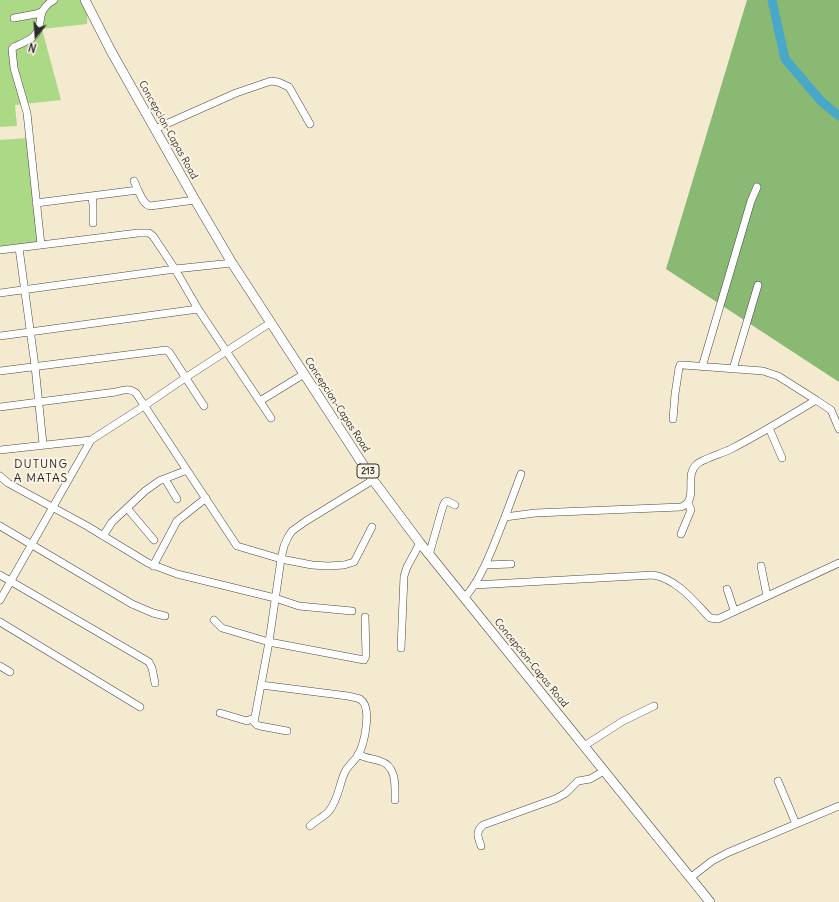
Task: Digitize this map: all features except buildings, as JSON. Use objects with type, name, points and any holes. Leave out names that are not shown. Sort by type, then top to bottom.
[{"type":"main road","name":"Concepcion-Capas Road","points":[[85,0],[111,51],[232,263],[373,480],[420,544],[710,902]]},
{"type":"street","points":[[41,245],[27,113],[14,68],[12,49],[35,35],[41,12],[44,7],[54,0]]},
{"type":"street","points":[[14,18],[41,12]]},
{"type":"street","points":[[156,130],[236,94],[271,81],[278,82],[288,87],[310,124]]},
{"type":"street","points":[[134,181],[146,205],[150,206],[195,200]]},
{"type":"street","points":[[702,367],[751,201],[757,187]]},
{"type":"street","points":[[36,203],[138,190]]},
{"type":"street","points":[[92,196],[92,223]]},
{"type":"street","points":[[0,250],[146,232],[150,233],[175,269],[198,309],[271,418]]},
{"type":"street","points":[[19,248],[35,366],[43,444]]},
{"type":"street","points":[[0,293],[175,269],[232,263]]},
{"type":"street","points":[[733,369],[758,285]]},
{"type":"street","points":[[0,336],[198,309]]},
{"type":"street","points":[[0,450],[43,444],[91,440],[270,323]]},
{"type":"street","points":[[0,371],[166,350],[169,352],[204,406]]},
{"type":"street","points":[[673,419],[678,368],[680,365],[683,365],[763,371],[778,376],[831,410],[839,429]]},
{"type":"street","points":[[260,401],[304,374]]},
{"type":"street","points":[[0,407],[128,390],[136,393],[237,546],[281,559],[312,565],[328,566],[350,564],[355,559],[372,527]]},
{"type":"street","points":[[505,517],[535,513],[681,507],[688,503],[691,497],[690,478],[693,468],[697,463],[720,455],[816,400]]},
{"type":"street","points":[[769,428],[782,458]]},
{"type":"street","points":[[0,600],[91,440]]},
{"type":"street","points":[[103,536],[112,522],[153,484],[187,470]]},
{"type":"street","points":[[464,598],[469,593],[485,565],[521,474]]},
{"type":"street","points":[[0,476],[153,566],[177,574],[275,598],[299,606],[352,611]]},
{"type":"street","points":[[165,479],[177,499]]},
{"type":"street","points":[[288,731],[257,725],[254,722],[269,642],[284,546],[292,532],[323,510],[373,480]]},
{"type":"street","points":[[153,566],[177,521],[206,498]]},
{"type":"street","points":[[429,555],[445,502],[447,501],[455,505]]},
{"type":"street","points":[[681,534],[691,510],[688,503]]},
{"type":"street","points":[[127,508],[154,540]]},
{"type":"street","points":[[0,526],[132,604],[153,613],[165,616]]},
{"type":"street","points":[[401,648],[404,576],[407,566],[420,544]]},
{"type":"street","points":[[474,585],[653,575],[669,580],[693,599],[710,618],[718,618],[839,563]]},
{"type":"street","points":[[485,565],[510,564]]},
{"type":"street","points":[[761,566],[767,596]]},
{"type":"street","points":[[0,575],[149,662],[152,668],[155,683]]},
{"type":"street","points":[[727,589],[734,610]]},
{"type":"street","points":[[214,620],[226,629],[269,642],[364,660],[366,656],[365,617]]},
{"type":"street","points":[[0,622],[140,707]]},
{"type":"street","points":[[0,666],[10,672]]},
{"type":"street","points":[[260,684],[348,696],[360,699],[363,702],[365,708],[366,727],[362,746],[358,754],[347,767],[343,775],[340,792],[330,810],[310,826]]},
{"type":"street","points":[[584,746],[622,721],[654,706]]},
{"type":"street","points":[[220,713],[247,721],[254,718]]},
{"type":"street","points":[[358,754],[364,758],[381,761],[390,767],[395,782],[395,800]]},
{"type":"street","points":[[481,846],[477,836],[478,829],[483,825],[555,799],[566,793],[578,781],[590,779],[604,770]]},
{"type":"street","points":[[778,781],[796,824]]},
{"type":"street","points":[[690,878],[712,861],[727,853],[839,806]]},
{"type":"green space","points":[[0,0],[88,0],[87,24],[42,29],[61,100],[15,105],[17,126],[0,127]]},
{"type":"green space","points":[[747,0],[839,0],[839,382],[666,269]]},
{"type":"green space","points":[[28,138],[39,243],[0,247],[0,140]]},
{"type":"waterway","points":[[772,0],[785,59],[821,101],[839,116]]},
{"type":"district","name":"DUTUNG A MATAS","points":[[41,472]]}]
